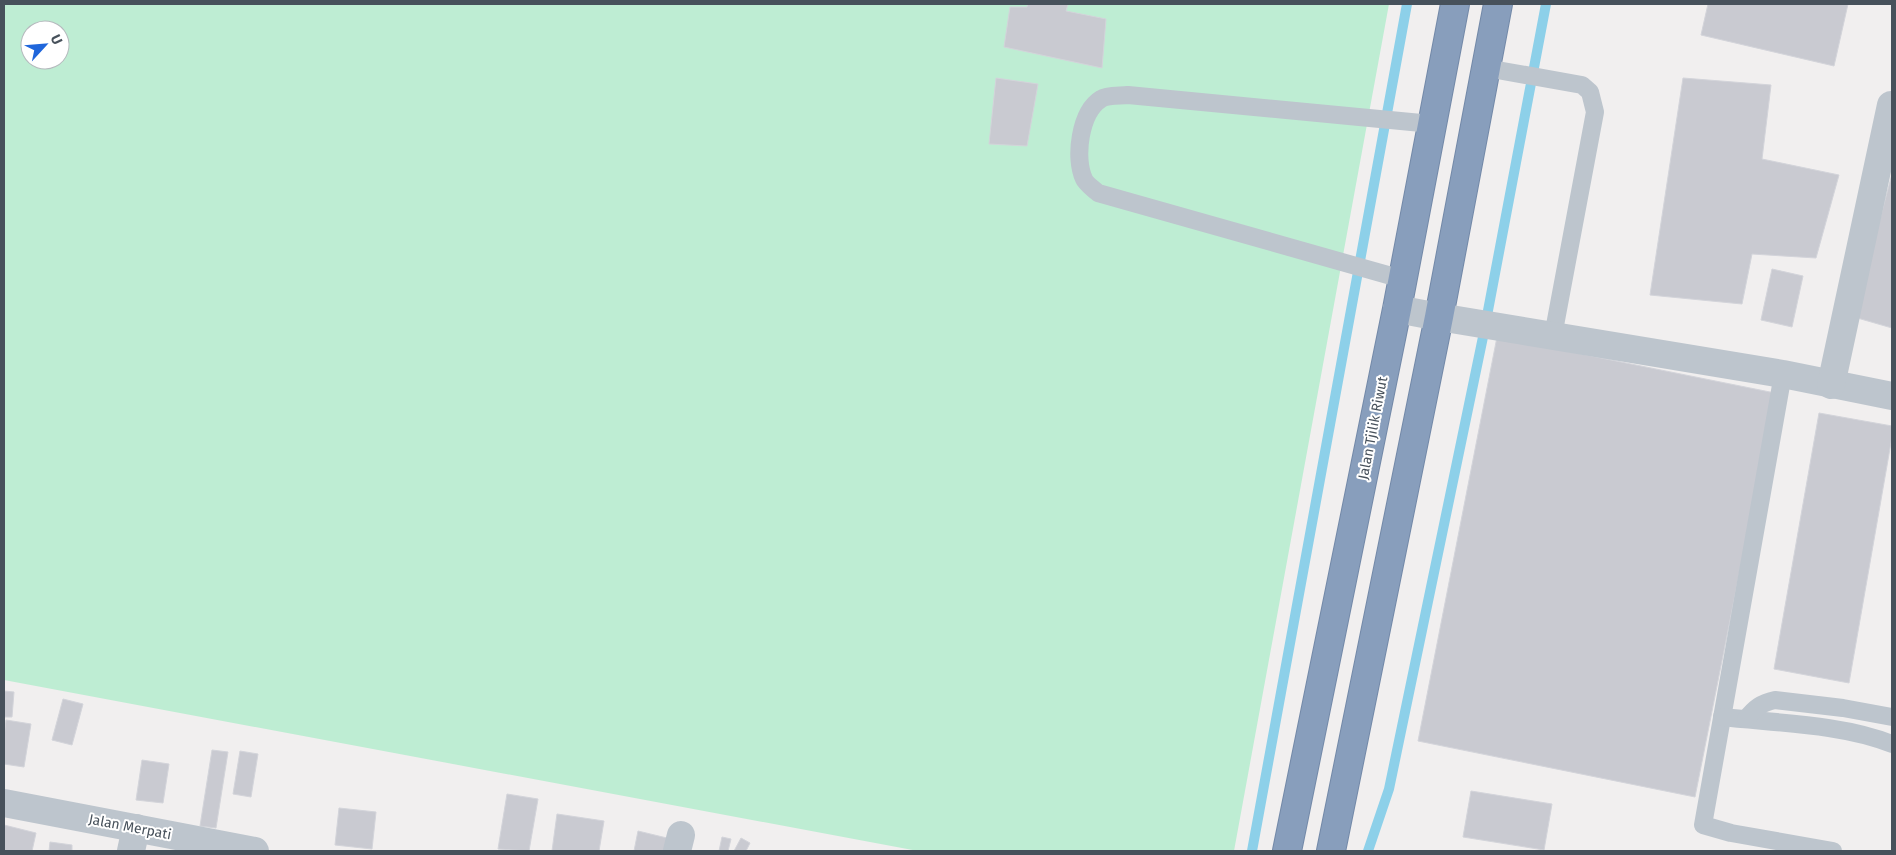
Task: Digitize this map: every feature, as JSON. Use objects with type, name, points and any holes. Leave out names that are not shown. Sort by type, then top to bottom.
[{"type":"highway","name":"Jalan Tjilik Riwut","points":[[1287,851],[1397,308],[1454,4]]},
{"type":"highway","points":[[1333,851],[1498,4]]},
{"type":"street","points":[[1831,385],[1891,105]]},
{"type":"street","points":[[1397,308],[1438,318],[1784,374],[1892,396]]},
{"type":"street","name":"Jalan Merpati","points":[[4,803],[134,840],[255,851]]},
{"type":"lane","points":[[1486,68],[1582,85],[1590,92],[1595,112],[1553,336]]},
{"type":"lane","points":[[1402,279],[1098,194],[1084,180],[1079,155],[1083,126],[1092,107],[1102,98],[1128,95],[1432,124]]},
{"type":"lane","points":[[1784,374],[1703,825],[1732,833],[1833,851]]},
{"type":"lane","points":[[1746,719],[1764,702],[1775,700],[1843,708],[1892,717]]},
{"type":"lane","points":[[1722,716],[1838,730],[1879,738],[1892,744]]},
{"type":"green space","points":[[4,4],[1389,4],[1234,851],[918,851],[4,680]]},
{"type":"building","points":[[1028,4],[1068,4],[1066,11],[1106,19],[1102,68],[1004,47],[1010,7],[1027,7]]},
{"type":"building","points":[[1708,4],[1848,4],[1834,66],[1701,35]]},
{"type":"building","points":[[996,78],[1038,84],[1027,146],[989,144]]},
{"type":"building","points":[[1683,78],[1771,85],[1762,159],[1839,175],[1816,258],[1752,254],[1742,304],[1650,295]]},
{"type":"building","points":[[1892,174],[1892,328],[1854,317]]},
{"type":"building","points":[[1772,269],[1803,276],[1792,327],[1761,320]]},
{"type":"building","points":[[1497,337],[1775,393],[1695,797],[1418,741]]},
{"type":"building","points":[[1819,413],[1892,426],[1892,437],[1849,683],[1774,669]]},
{"type":"building","points":[[4,691],[14,692],[12,717],[4,717]]},
{"type":"building","points":[[63,699],[83,704],[72,745],[52,740]]},
{"type":"building","points":[[6,720],[31,724],[24,767],[4,764]]},
{"type":"building","points":[[212,750],[228,752],[216,828],[200,826]]},
{"type":"building","points":[[240,751],[258,754],[251,797],[233,794]]},
{"type":"building","points":[[142,760],[169,764],[163,803],[136,800]]},
{"type":"building","points":[[1471,791],[1552,804],[1544,850],[1463,837]]},
{"type":"building","points":[[507,794],[538,799],[529,851],[498,849]]},
{"type":"building","points":[[339,808],[376,812],[372,849],[335,845]]},
{"type":"building","points":[[557,814],[604,821],[599,851],[552,851]]},
{"type":"building","points":[[4,825],[36,833],[32,851],[4,851]]},
{"type":"building","points":[[638,831],[671,839],[668,851],[634,851]]},
{"type":"building","points":[[722,837],[731,839],[728,851],[719,851]]},
{"type":"building","points":[[741,838],[750,843],[746,851],[734,851]]},
{"type":"building","points":[[50,842],[72,845],[72,851],[49,851]]},
{"type":"waterway","points":[[1252,851],[1407,4]]},
{"type":"waterway","points":[[1368,851],[1389,789],[1483,337],[1546,4]]}]
